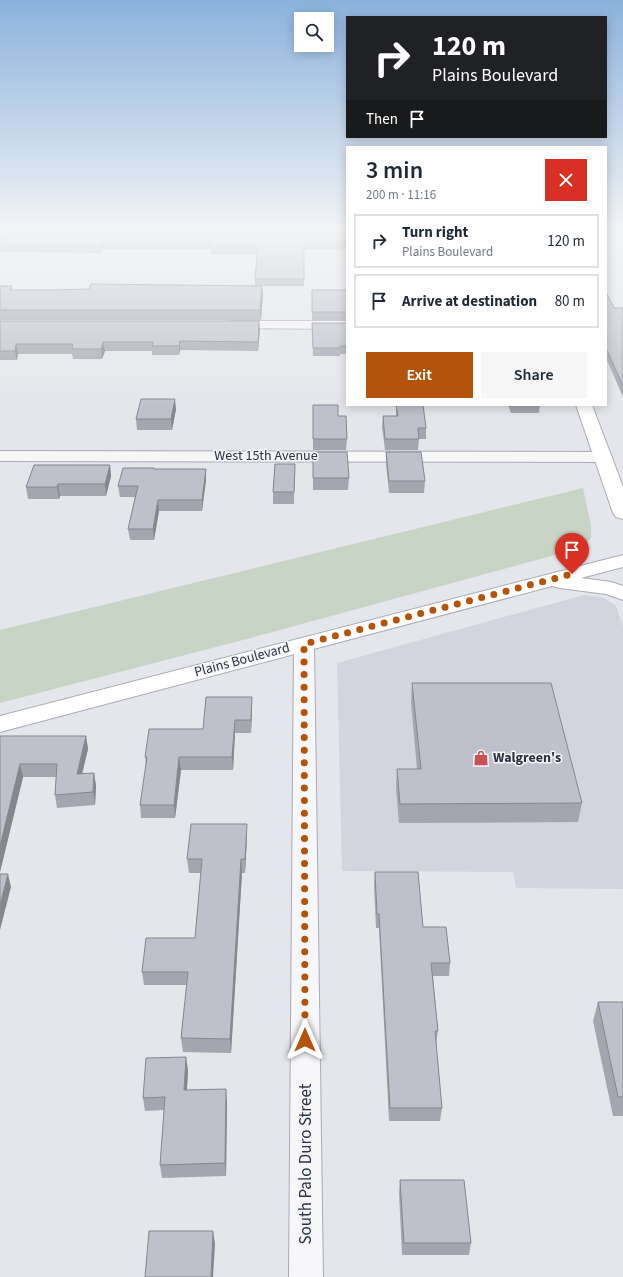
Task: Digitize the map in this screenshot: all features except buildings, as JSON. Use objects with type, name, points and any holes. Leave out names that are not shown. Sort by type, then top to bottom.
[{"type":"main road","points":[[584,406],[622,509]]},
{"type":"main road","name":"Plains Boulevard","points":[[0,724],[623,560]]},
{"type":"main road","points":[[547,580],[610,588],[623,594]]},
{"type":"street","points":[[221,325],[346,325]]},
{"type":"street","name":"West 15th Avenue","points":[[0,456],[604,457]]},
{"type":"street","name":"South Palo Duro Street","points":[[304,644],[306,1277]]},
{"type":"shaded area","points":[[584,595],[605,598],[616,606],[623,626],[623,889],[516,888],[513,872],[342,871],[337,663]]},
{"type":"green space","points":[[583,488],[591,526],[591,538],[586,544],[577,549],[243,640],[0,703],[0,630]]},
{"type":"place","name":"Walgreen's","points":[[481,758]]},
{"type":"route","points":[[305,1040],[304,644],[572,574]]}]
